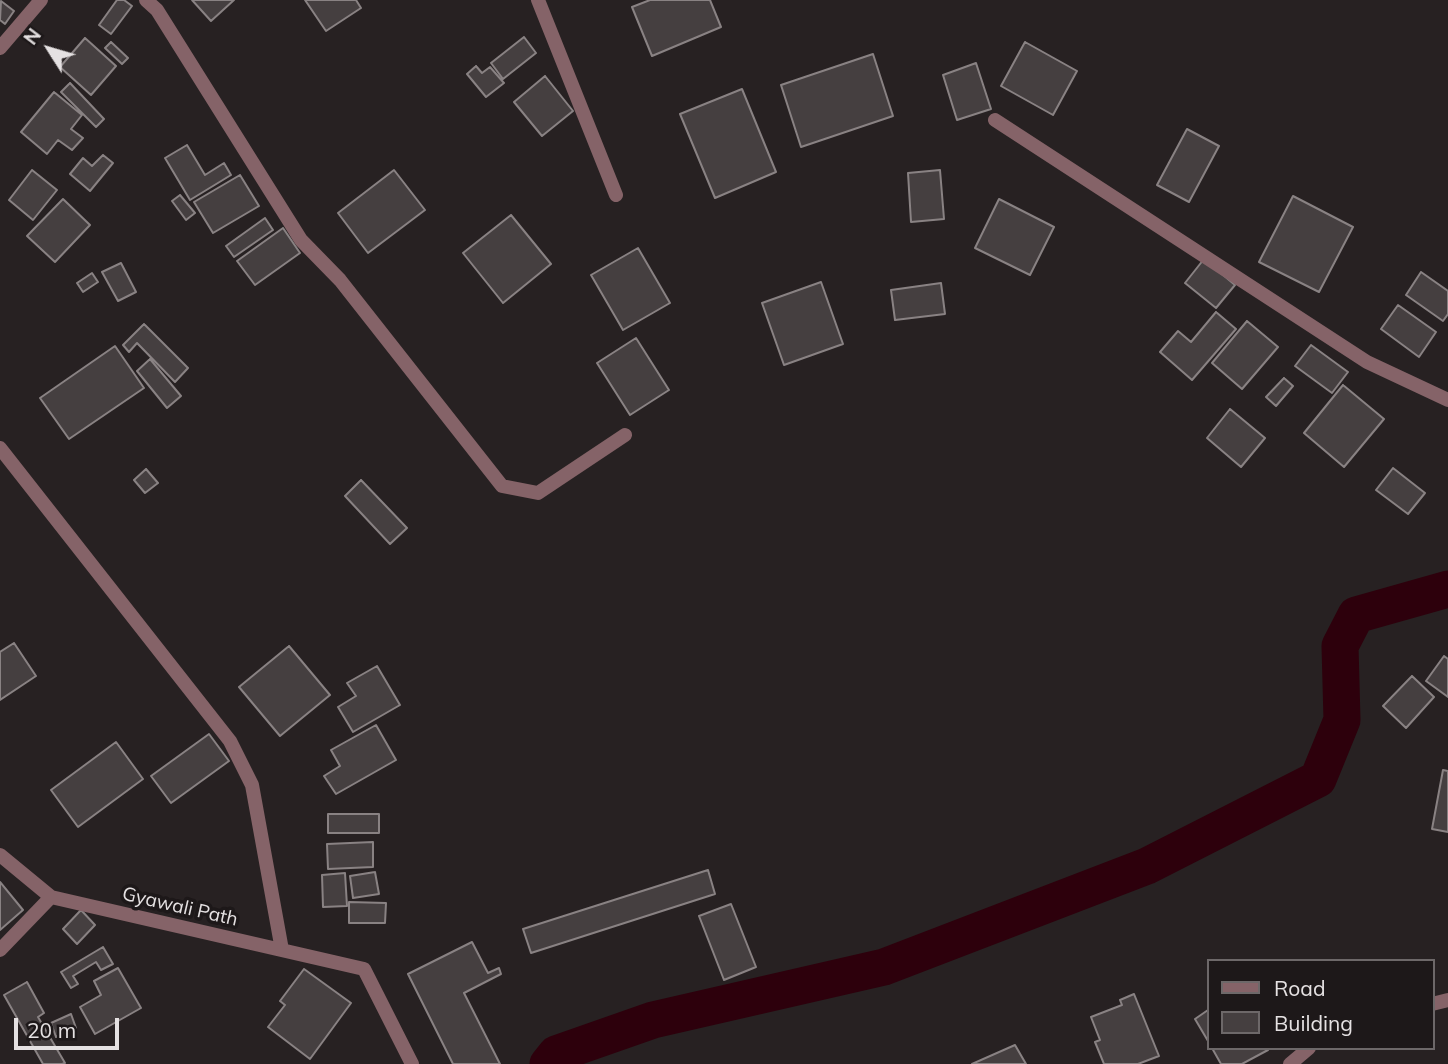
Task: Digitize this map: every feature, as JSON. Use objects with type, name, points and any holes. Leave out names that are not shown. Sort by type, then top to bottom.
[{"type":"street","points":[[0,48],[41,0]]},
{"type":"street","points":[[146,0],[157,10],[301,240],[340,280],[502,486],[538,493],[625,435]]},
{"type":"street","points":[[538,0],[616,195]]},
{"type":"street","points":[[995,120],[1367,362],[1448,400]]},
{"type":"street","points":[[0,448],[230,741],[252,785],[282,950]]},
{"type":"street","name":"Gyawali Path","points":[[0,855],[51,897],[364,969],[412,1064]]},
{"type":"street","points":[[0,950],[51,897]]},
{"type":"street","points":[[1290,1064],[1307,1050]]},
{"type":"building","points":[[117,0],[124,0],[132,6],[111,34],[99,25]]},
{"type":"building","points":[[192,0],[234,0],[211,21]]},
{"type":"building","points":[[305,0],[356,0],[361,8],[326,31]]},
{"type":"building","points":[[650,0],[710,0],[721,27],[652,56],[632,7]]},
{"type":"building","points":[[1,1],[14,11],[5,24],[0,20]]},
{"type":"building","points":[[524,37],[536,53],[503,79],[491,63]]},
{"type":"building","points":[[85,38],[116,66],[91,95],[60,67]]},
{"type":"building","points":[[111,42],[128,58],[122,64],[105,48]]},
{"type":"building","points":[[1025,42],[1077,71],[1053,115],[1001,86]]},
{"type":"building","points":[[873,54],[893,116],[801,147],[781,85]]},
{"type":"building","points":[[976,63],[991,109],[957,120],[943,75]]},
{"type":"building","points":[[476,66],[482,73],[490,67],[504,83],[486,97],[467,74]]},
{"type":"building","points":[[545,76],[573,111],[542,136],[514,102]]},
{"type":"building","points":[[70,83],[104,119],[96,127],[61,92]]},
{"type":"building","points":[[742,89],[776,172],[715,198],[680,114]]},
{"type":"building","points":[[54,92],[82,115],[71,129],[83,138],[72,150],[58,140],[47,154],[21,132]]},
{"type":"building","points":[[1187,129],[1219,146],[1189,202],[1157,185]]},
{"type":"building","points":[[187,145],[205,175],[224,163],[231,175],[190,200],[165,158]]},
{"type":"building","points":[[103,155],[113,163],[90,191],[70,174],[83,158],[92,166]]},
{"type":"building","points":[[32,170],[57,190],[33,220],[9,200]]},
{"type":"building","points":[[394,170],[425,210],[368,253],[338,213]]},
{"type":"building","points":[[940,170],[944,219],[911,222],[908,173]]},
{"type":"building","points":[[240,175],[259,206],[213,233],[194,202]]},
{"type":"building","points":[[180,195],[195,213],[186,220],[172,201]]},
{"type":"building","points":[[1293,196],[1353,227],[1319,292],[1259,262]]},
{"type":"building","points":[[63,199],[90,225],[55,262],[27,236]]},
{"type":"building","points":[[999,199],[1054,227],[1030,275],[975,248]]},
{"type":"building","points":[[511,215],[551,264],[503,303],[463,253]]},
{"type":"building","points":[[265,218],[273,230],[234,257],[226,246]]},
{"type":"building","points":[[283,228],[300,253],[255,285],[237,261]]},
{"type":"building","points":[[638,248],[670,303],[623,330],[591,275]]},
{"type":"building","points":[[1204,259],[1235,285],[1216,308],[1185,283]]},
{"type":"building","points":[[121,263],[136,292],[118,301],[102,272]]},
{"type":"building","points":[[1421,272],[1448,291],[1448,314],[1443,321],[1406,295]]},
{"type":"building","points":[[92,273],[98,282],[83,292],[77,283]]},
{"type":"building","points":[[821,282],[843,344],[784,365],[762,303]]},
{"type":"building","points":[[941,283],[945,314],[895,320],[891,290]]},
{"type":"building","points":[[1398,305],[1436,332],[1419,357],[1381,329]]},
{"type":"building","points":[[1216,312],[1236,329],[1192,380],[1160,352],[1178,331],[1191,342]]},
{"type":"building","points":[[1247,321],[1278,347],[1242,389],[1212,363]]},
{"type":"building","points":[[144,324],[188,368],[175,382],[137,343],[129,352],[123,345]]},
{"type":"building","points":[[636,338],[669,390],[630,415],[597,363]]},
{"type":"building","points":[[1311,345],[1348,372],[1332,393],[1295,366]]},
{"type":"building","points":[[115,346],[144,388],[69,439],[40,398]]},
{"type":"building","points":[[150,359],[181,396],[167,408],[137,371]]},
{"type":"building","points":[[1284,378],[1293,386],[1276,406],[1266,397]]},
{"type":"building","points":[[1343,385],[1384,419],[1344,467],[1304,433]]},
{"type":"building","points":[[1230,409],[1265,438],[1241,467],[1207,438]]},
{"type":"building","points":[[1393,468],[1425,493],[1408,514],[1376,490]]},
{"type":"building","points":[[146,469],[158,483],[145,493],[134,480]]},
{"type":"building","points":[[361,480],[407,528],[390,544],[345,496]]},
{"type":"building","points":[[14,643],[36,676],[0,700],[0,652]]},
{"type":"building","points":[[289,646],[330,695],[280,736],[239,687]]},
{"type":"building","points":[[1444,656],[1448,659],[1448,697],[1426,681]]},
{"type":"building","points":[[377,666],[400,705],[353,732],[338,707],[356,696],[347,683]]},
{"type":"building","points":[[1412,676],[1434,697],[1406,728],[1383,706]]},
{"type":"building","points":[[376,725],[396,760],[336,794],[324,776],[340,766],[331,750]]},
{"type":"building","points":[[209,734],[229,761],[171,803],[151,776]]},
{"type":"building","points":[[116,742],[143,779],[78,827],[51,790]]},
{"type":"building","points":[[1443,770],[1448,771],[1448,832],[1432,829]]},
{"type":"building","points":[[328,814],[379,814],[379,833],[328,833]]},
{"type":"building","points":[[373,842],[373,867],[328,869],[327,844]]},
{"type":"building","points":[[708,870],[715,894],[531,953],[523,929]]},
{"type":"building","points":[[375,872],[379,894],[353,898],[350,876]]},
{"type":"building","points":[[345,873],[347,906],[323,907],[322,875]]},
{"type":"building","points":[[0,882],[23,910],[0,930]]},
{"type":"building","points":[[349,902],[386,903],[385,923],[349,923]]},
{"type":"building","points":[[731,904],[756,967],[724,980],[699,916]]},
{"type":"building","points":[[81,910],[95,925],[77,944],[63,929]]},
{"type":"building","points":[[472,942],[488,973],[499,968],[501,974],[464,993],[500,1064],[453,1064],[408,974]]},
{"type":"building","points":[[103,947],[113,964],[101,970],[96,962],[73,976],[78,984],[71,988],[61,972]]},
{"type":"building","points":[[118,968],[141,1008],[95,1034],[80,1007],[101,995],[94,981]]},
{"type":"building","points":[[304,969],[351,1003],[310,1059],[268,1027],[285,1005],[280,1001]]},
{"type":"building","points":[[27,982],[44,1013],[38,1017],[65,1063],[43,1064],[4,995]]},
{"type":"building","points":[[1134,994],[1159,1056],[1138,1064],[1104,1064],[1095,1042],[1100,1040],[1091,1017],[1122,1005],[1120,1000]]},
{"type":"building","points":[[1206,1011],[1206,1038],[1195,1019]]},
{"type":"building","points":[[71,1014],[76,1028],[56,1037],[51,1023]]},
{"type":"building","points":[[1015,1045],[1026,1064],[972,1064]]},
{"type":"building","points":[[1213,1050],[1268,1050],[1242,1064],[1221,1064]]},
{"type":"waterway","points":[[548,1064],[556,1054],[653,1020],[884,967],[1147,866],[1318,779],[1342,720],[1340,646],[1356,615],[1448,589]]}]
